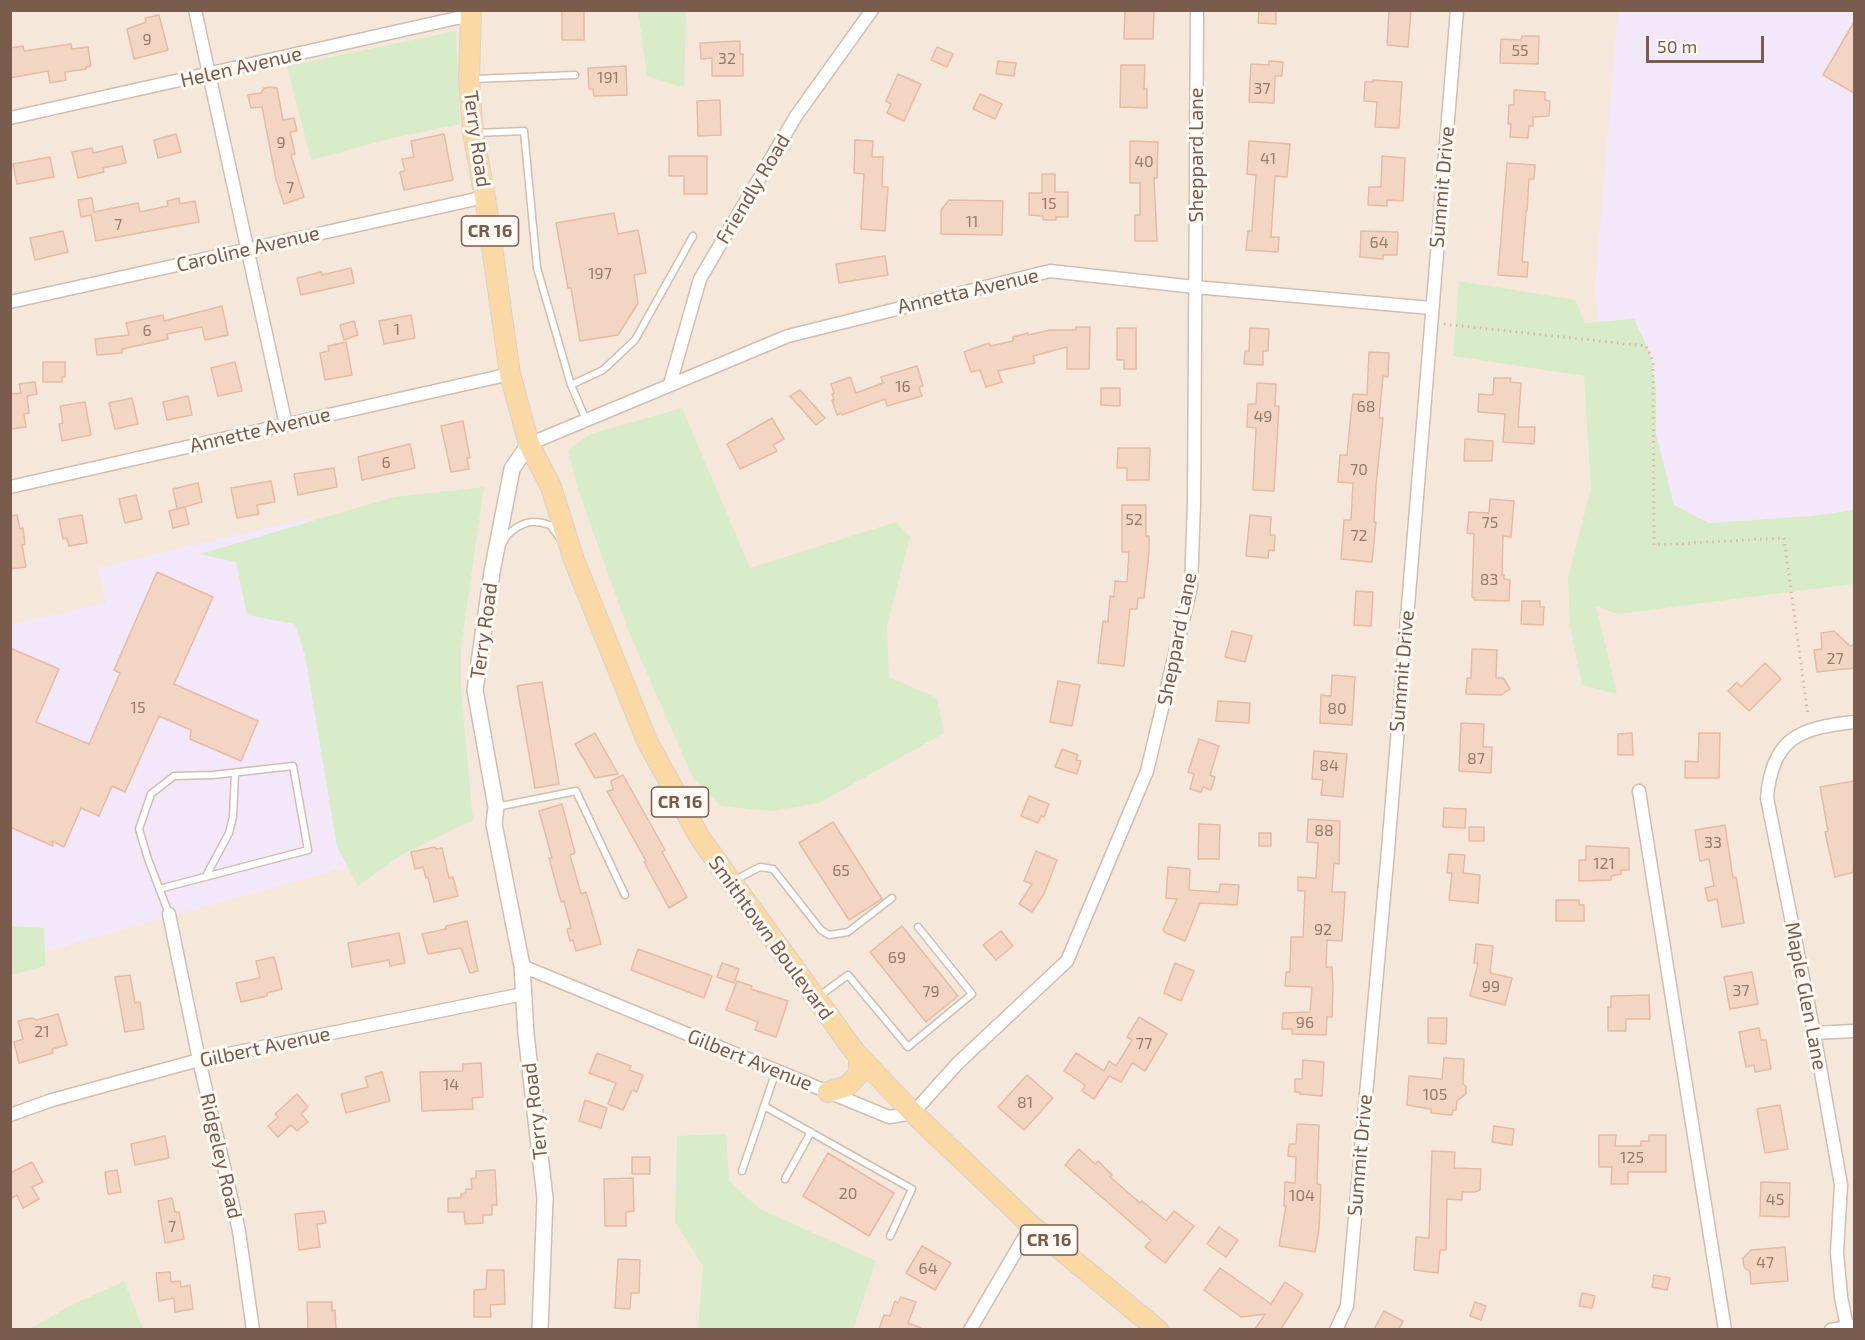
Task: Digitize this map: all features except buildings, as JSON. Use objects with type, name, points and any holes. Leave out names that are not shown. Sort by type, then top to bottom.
[{"type":"main road","name":"Terry Road","points":[[471,13],[469,79],[473,133],[485,197],[510,374],[529,444]]},
{"type":"main road","name":"Smithtown Boulevard","points":[[529,444],[551,487],[574,560],[647,741],[700,838],[730,882],[859,1056],[913,1113],[1032,1226],[1158,1329]]},
{"type":"main road","points":[[828,1092],[848,1086],[859,1074],[859,1056]]},
{"type":"street","points":[[195,10],[286,424]]},
{"type":"street","name":"Friendly Road","points":[[670,384],[700,279],[796,116],[872,10]]},
{"type":"street","name":"Sheppard Lane","points":[[913,1113],[958,1063],[1067,961],[1147,771],[1191,587],[1197,10]]},
{"type":"street","name":"Summit Drive","points":[[1336,1329],[1347,1306],[1388,850],[1457,10]]},
{"type":"street","name":"Helen Avenue","points":[[10,118],[209,75],[471,13]]},
{"type":"street","name":"Caroline Avenue","points":[[10,302],[485,197]]},
{"type":"street","name":"Annetta Avenue","points":[[529,444],[788,336],[1050,271],[1431,308]]},
{"type":"street","name":"Annette Avenue","points":[[10,487],[510,374]]},
{"type":"street","name":"Terry Road","points":[[529,444],[512,469],[492,572],[475,690],[496,807],[494,824],[522,966],[545,1198],[540,1329]]},
{"type":"street","name":"Maple Glen Lane","points":[[1850,1327],[1841,1297],[1837,1252],[1841,1185],[1814,1033],[1767,798],[1768,779],[1777,753],[1792,738],[1810,729],[1854,722]]},
{"type":"street","points":[[1639,791],[1725,1329]]},
{"type":"street","name":"Ridgeley Road","points":[[169,914],[199,1060],[239,1231],[254,1329]]},
{"type":"street","name":"Gilbert Avenue","points":[[522,966],[889,1117],[913,1113]]},
{"type":"street","name":"Gilbert Avenue","points":[[10,1115],[199,1060],[523,994]]},
{"type":"street","points":[[1814,1033],[1854,1030]]},
{"type":"street","points":[[970,1329],[1032,1226]]},
{"type":"street","points":[[1831,1329],[1850,1327]]},
{"type":"lane","points":[[469,79],[575,75]]},
{"type":"lane","points":[[473,133],[524,131],[537,268],[572,385],[586,420]]},
{"type":"lane","points":[[572,385],[603,370],[635,340],[693,236]]},
{"type":"lane","points":[[492,572],[504,538],[518,526],[534,521],[550,525],[574,560]]},
{"type":"lane","points":[[159,889],[308,850],[293,766],[235,773],[174,776],[151,794],[139,829],[159,889],[169,914]]},
{"type":"lane","points":[[206,876],[229,833],[233,818],[235,773]]},
{"type":"lane","points":[[496,807],[576,791],[625,895]]},
{"type":"lane","points":[[730,882],[760,867],[774,869],[821,930],[829,935],[848,932],[892,898]]},
{"type":"lane","points":[[815,999],[848,975],[909,1047],[972,994],[918,927]]},
{"type":"lane","points":[[742,1171],[776,1070]]},
{"type":"lane","points":[[764,1106],[912,1189],[890,1236]]},
{"type":"lane","points":[[785,1179],[811,1132]]},
{"type":"path","points":[[1430,323],[1646,346],[1653,361],[1654,545],[1784,538],[1810,729]]},
{"type":"shaded area","points":[[11,11],[1854,11],[1854,1329],[11,1329]]},
{"type":"shaded area","points":[[1618,11],[1854,11],[1854,569],[1627,593],[1595,288]]},
{"type":"shaded area","points":[[309,518],[357,864],[11,961],[10,625],[106,603],[98,568]]},
{"type":"green space","points":[[638,11],[686,11],[684,88],[647,76]]},
{"type":"green space","points":[[456,31],[460,124],[393,138],[311,160],[287,66]]},
{"type":"green space","points":[[1459,281],[1575,300],[1585,323],[1634,319],[1650,353],[1656,388],[1656,434],[1674,505],[1709,523],[1812,516],[1854,510],[1854,584],[1617,614],[1596,606],[1617,694],[1582,685],[1570,626],[1568,578],[1591,488],[1584,376],[1453,356]]},
{"type":"green space","points":[[682,408],[750,568],[896,522],[910,537],[887,625],[889,677],[937,698],[944,733],[819,803],[771,811],[721,806],[693,778],[628,630],[577,486],[568,450],[590,434]]},
{"type":"green space","points":[[484,487],[461,647],[461,690],[473,820],[401,855],[358,886],[337,847],[305,655],[295,624],[247,615],[236,562],[200,554],[394,497]]},
{"type":"green space","points":[[11,926],[44,928],[45,966],[11,975]]},
{"type":"green space","points":[[726,1134],[729,1181],[760,1209],[876,1261],[853,1329],[698,1329],[703,1266],[675,1222],[677,1136]]},
{"type":"green space","points":[[124,1281],[143,1329],[30,1329],[68,1307]]}]
